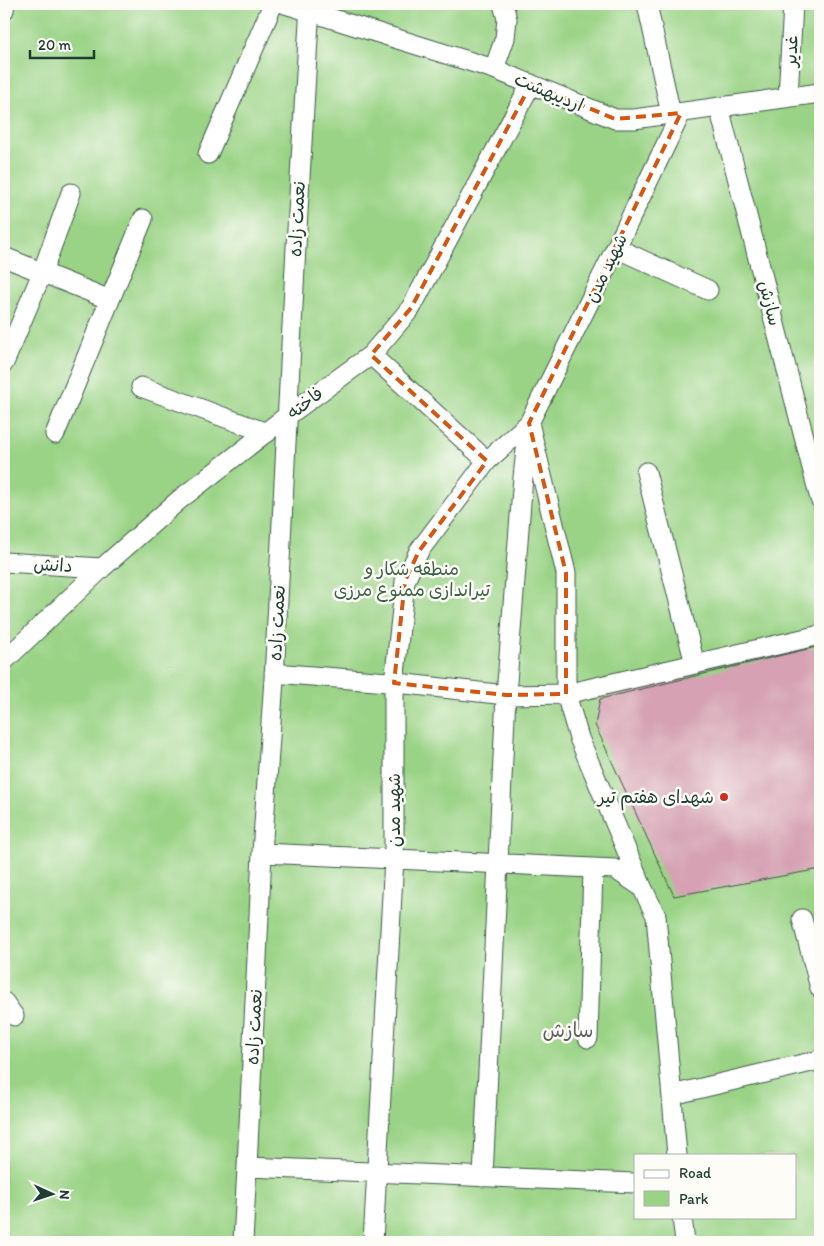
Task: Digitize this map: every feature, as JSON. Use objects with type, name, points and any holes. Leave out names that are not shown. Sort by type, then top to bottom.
[{"type":"street","points":[[4,10],[6,4]]},
{"type":"street","points":[[208,154],[273,4]]},
{"type":"street","name":"اردیبهشت","points":[[285,4],[310,8],[494,69],[615,119],[634,119],[820,93]]},
{"type":"street","points":[[494,69],[505,38],[507,19],[503,4]]},
{"type":"street","points":[[647,4],[676,113]]},
{"type":"street","name":"غدیر","points":[[788,97],[794,4]]},
{"type":"street","name":"نعمت زاده","points":[[242,1242],[310,8]]},
{"type":"street","name":"فاخته","points":[[4,661],[102,568],[179,500],[287,416],[371,355],[411,308],[531,84]]},
{"type":"street","name":"سازش","points":[[719,107],[820,499]]},
{"type":"street","name":"شهید مدن","points":[[483,1177],[506,695],[529,423],[616,248],[676,113]]},
{"type":"street","points":[[4,363],[42,273],[71,194]]},
{"type":"street","points":[[54,434],[144,218]]},
{"type":"street","points":[[616,248],[708,290]]},
{"type":"street","points":[[4,257],[110,300]]},
{"type":"street","points":[[371,355],[487,462]]},
{"type":"street","points":[[141,387],[267,433]]},
{"type":"street","points":[[529,423],[566,573],[566,694],[578,738],[656,916],[677,1154]]},
{"type":"street","name":"شهید مدن","points":[[373,1242],[394,858],[394,682],[405,581],[419,551],[487,462],[529,423]]},
{"type":"street","points":[[646,472],[695,664]]},
{"type":"street","name":"دانش","points":[[4,562],[102,568]]},
{"type":"street","points":[[274,673],[394,682],[506,695],[566,694],[820,635]]},
{"type":"street","points":[[262,853],[614,869],[642,887]]},
{"type":"street","points":[[588,1038],[593,868]]},
{"type":"street","points":[[802,919],[820,988]]},
{"type":"street","points":[[672,1095],[820,1060]]},
{"type":"street","points":[[247,1167],[634,1183]]},
{"type":"street","points":[[682,1218],[684,1242]]},
{"type":"highlighted area","points":[[531,84],[615,119],[681,113],[529,423],[566,573],[566,694],[506,695],[394,683],[405,581],[419,551],[487,461],[371,355],[411,308]]},
{"type":"green space","name":"منطقه شکار و تیراندازی ممنوع مرزی","points":[[4,4],[820,4],[820,1242],[4,1242]]},
{"type":"building","name":"شهدای هفتم تیر","points":[[820,646],[820,869],[674,896],[595,725],[600,699]]},
{"type":"place","name":"شهدای هفتم تیر","points":[[724,797]]},
{"type":"district","name":"سازش","points":[[568,1030]]}]
